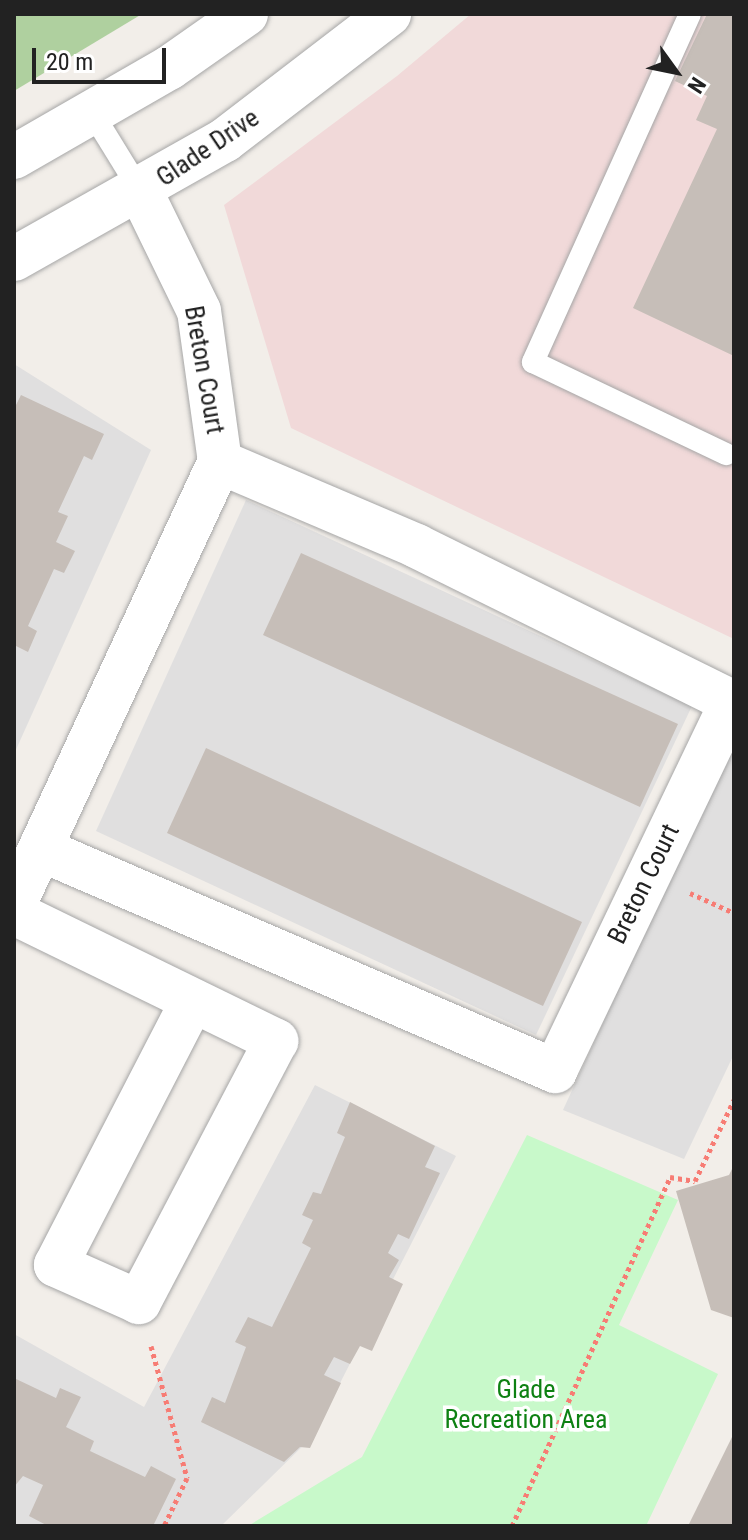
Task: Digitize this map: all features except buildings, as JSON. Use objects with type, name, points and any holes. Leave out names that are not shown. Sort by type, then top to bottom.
[{"type":"street","points":[[14,157],[93,114],[246,14]]},
{"type":"street","name":"Glade Drive","points":[[14,259],[141,192],[225,140],[389,14]]},
{"type":"street","name":"Breton Court","points":[[14,905],[220,462],[199,311],[141,192]]},
{"type":"street","name":"Breton Court","points":[[40,849],[555,1071],[732,702],[417,546],[220,462]]},
{"type":"street","points":[[14,913],[276,1041],[139,1302],[56,1265],[192,1002]]},
{"type":"lane","points":[[690,14],[533,362],[726,454]]},
{"type":"lane","points":[[93,114],[141,192]]},
{"type":"path","points":[[512,1526],[670,1177],[695,1181],[734,1100]]},
{"type":"path","points":[[721,1124],[734,1111]]},
{"type":"path","points":[[139,1302],[187,1478],[164,1526]]},
{"type":"shaded area","points":[[471,14],[734,14],[734,639],[291,428],[224,205],[397,76]]},
{"type":"shaded area","points":[[14,364],[151,450],[14,754]]},
{"type":"shaded area","points":[[246,500],[692,706],[536,1035],[96,831]]},
{"type":"shaded area","points":[[734,738],[734,1054],[684,1159],[563,1110]]},
{"type":"shaded area","points":[[315,1085],[456,1156],[313,1436],[221,1526],[14,1526],[14,1334],[144,1407]]},
{"type":"green space","points":[[14,14],[142,14],[14,91]]},
{"type":"green space","name":"Glade Recreation Area","points":[[527,1135],[678,1200],[619,1325],[718,1374],[646,1526],[248,1526],[362,1457]]}]
